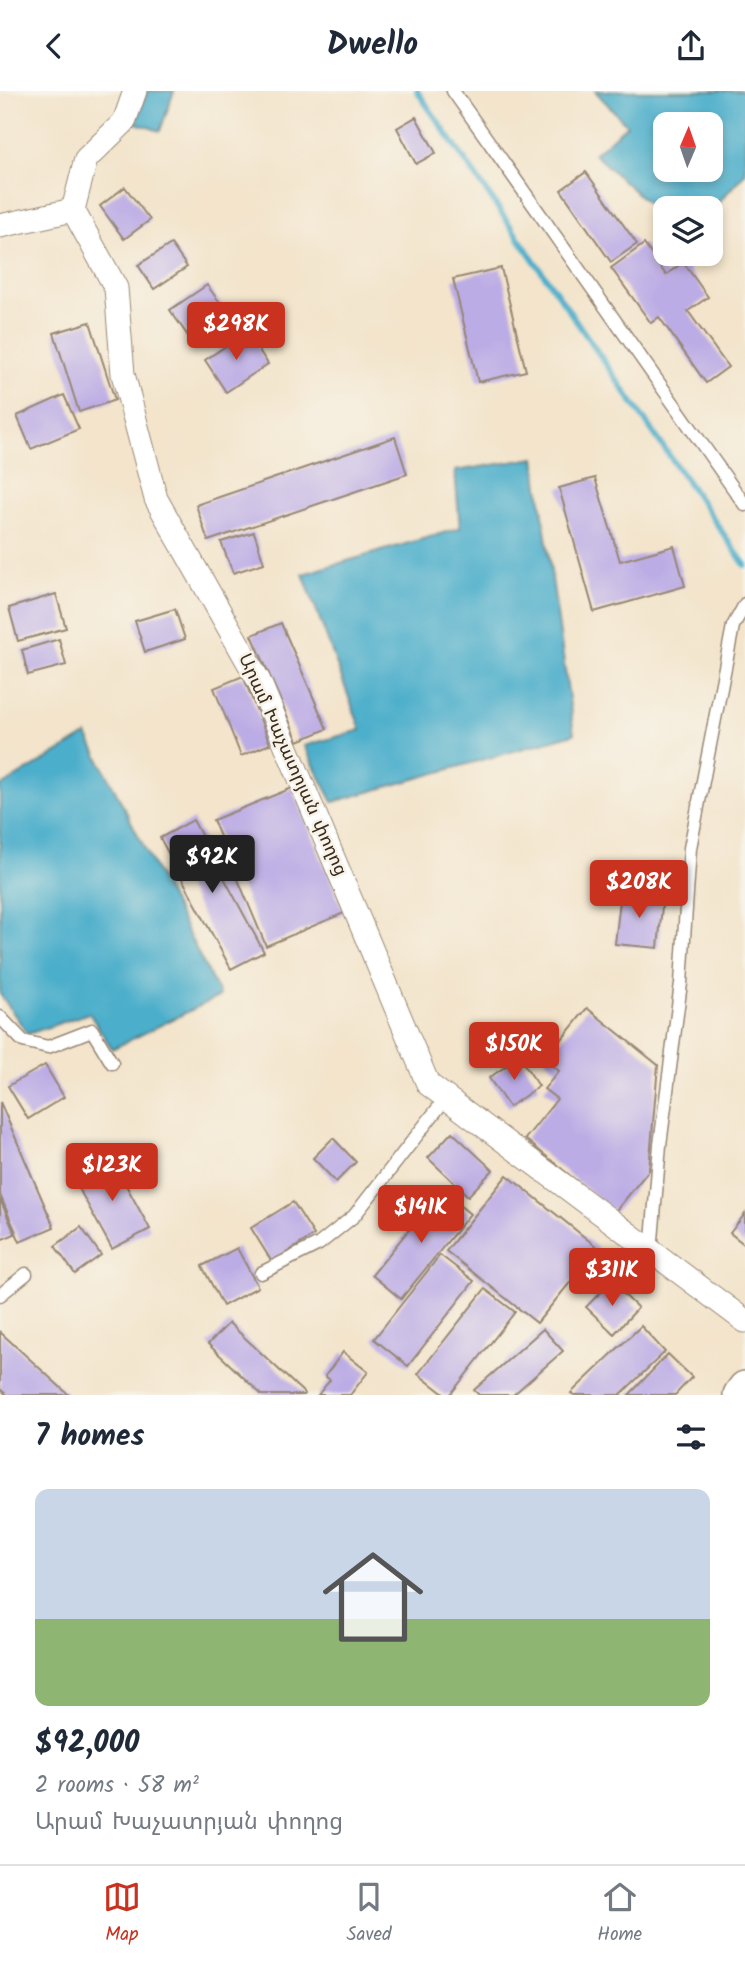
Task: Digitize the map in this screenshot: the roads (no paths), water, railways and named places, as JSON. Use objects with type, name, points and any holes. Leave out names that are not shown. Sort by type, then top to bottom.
[{"type":"main road","points":[[740,1395],[745,1388]]},
{"type":"street","points":[[0,226],[73,210],[86,159],[124,122],[135,91]]},
{"type":"street","name":"Արամ Խաչատրյան փողոց","points":[[73,210],[116,288],[124,374],[156,499],[259,681],[428,1084],[745,1321]]},
{"type":"lane","points":[[453,91],[745,505]]},
{"type":"lane","points":[[651,1252],[660,1145],[681,983],[690,848],[733,626],[745,604]]},
{"type":"lane","points":[[0,1017],[23,1041],[48,1047],[92,1030],[112,1063]]},
{"type":"lane","points":[[261,1273],[319,1244],[354,1216],[446,1098]]},
{"type":"lane","points":[[0,1295],[26,1274]]},
{"type":"water","points":[[147,91],[174,91],[160,131],[136,123]]},
{"type":"water","points":[[595,91],[745,91],[745,173],[723,198],[653,196],[653,208],[594,154],[627,125]]},
{"type":"water","points":[[535,458],[574,734],[333,802],[304,746],[361,730],[303,574],[460,528],[455,471]]},
{"type":"water","points":[[87,735],[220,996],[112,1049],[89,1013],[28,1034],[0,994],[0,787]]},
{"type":"waterway","points":[[417,91],[745,565]]}]
